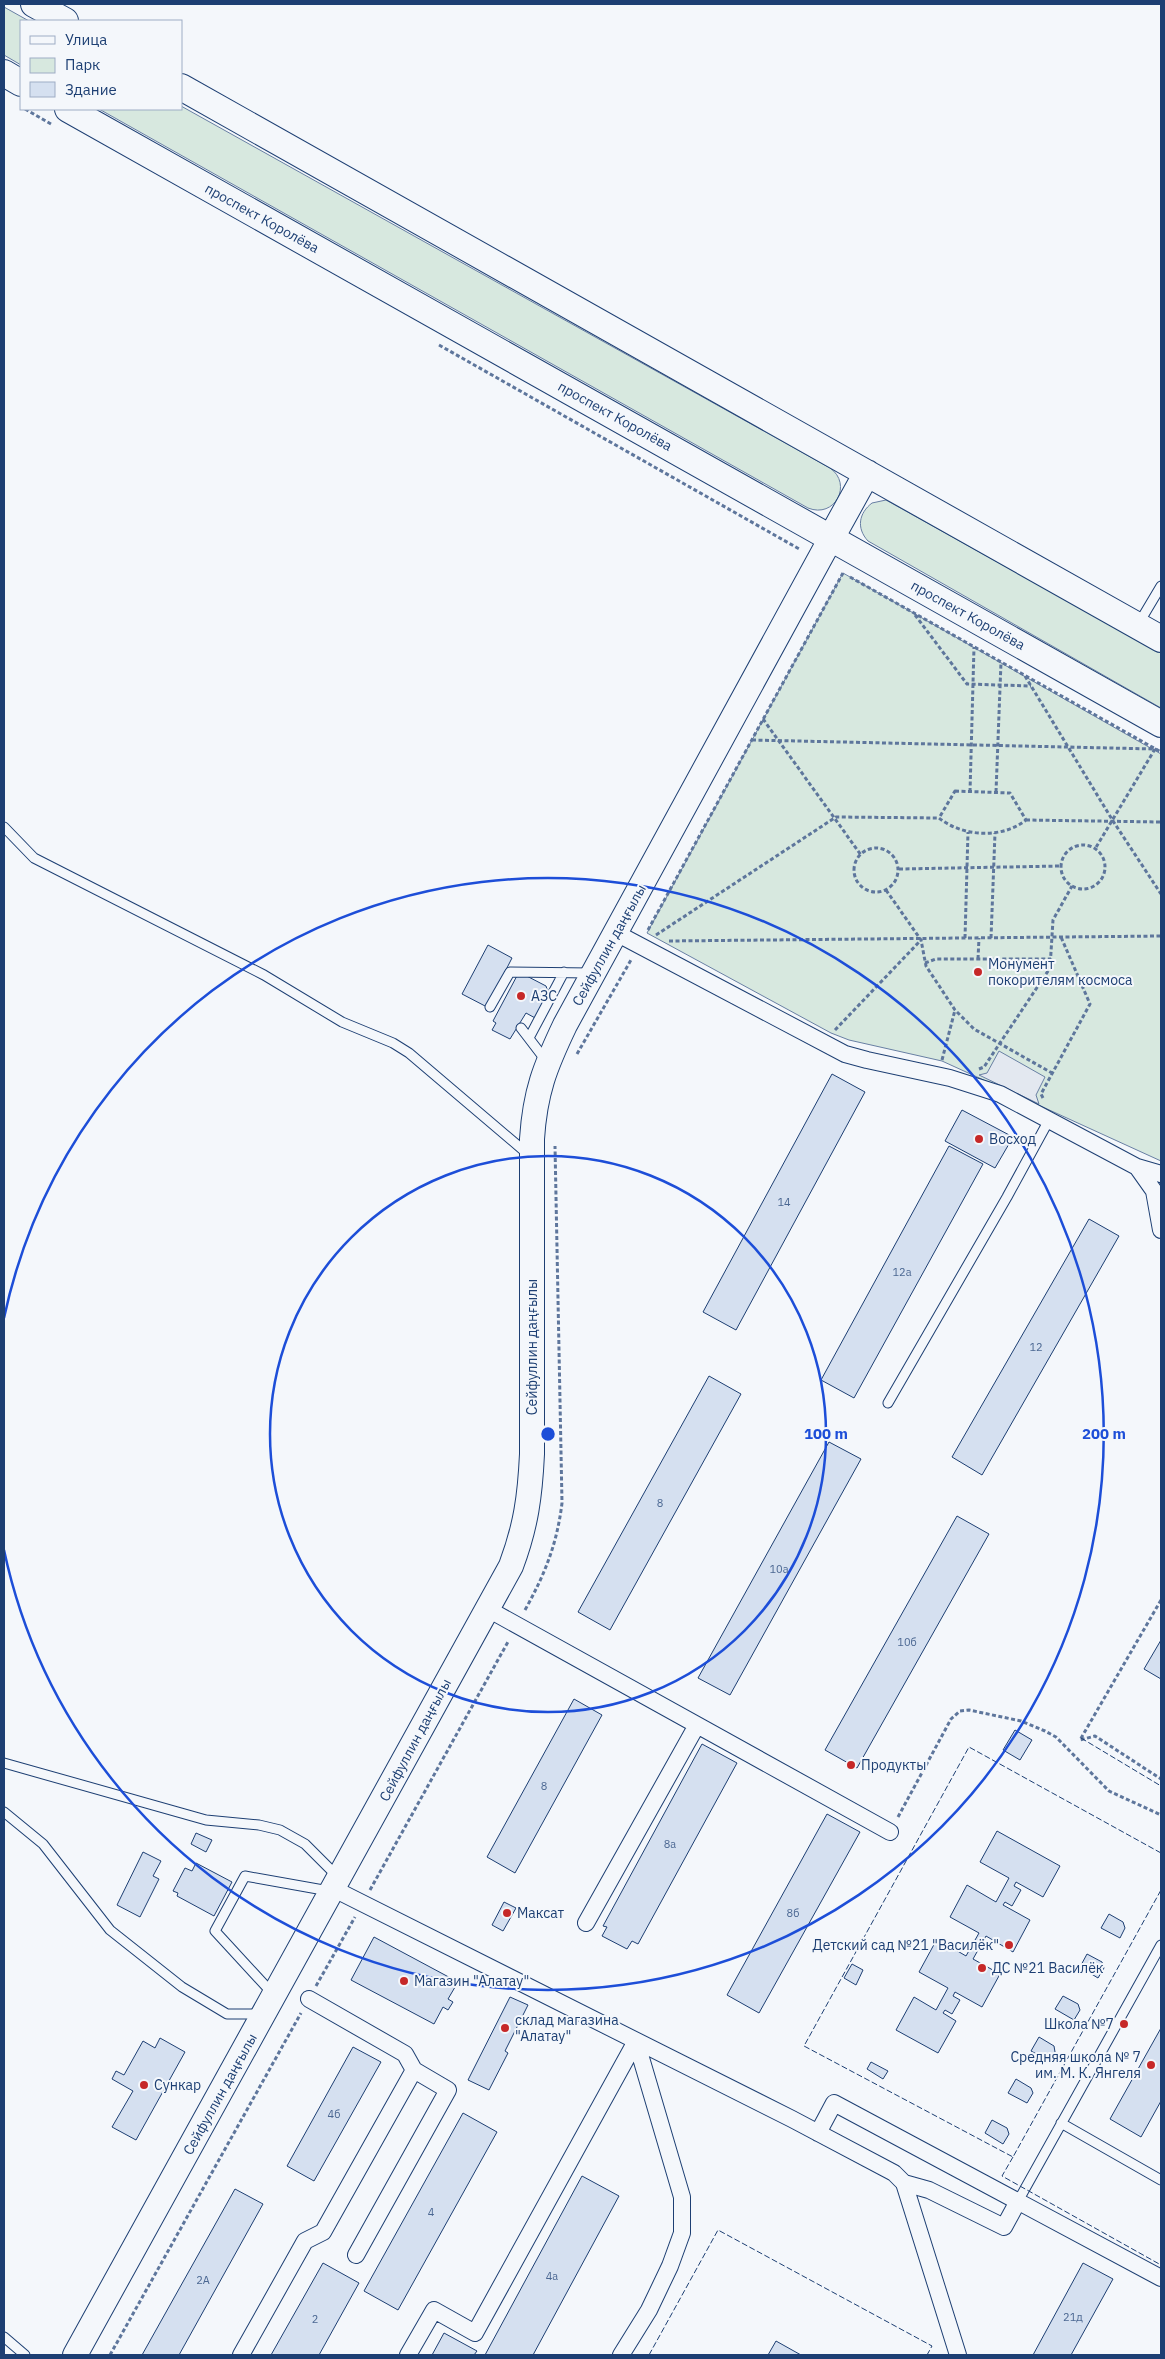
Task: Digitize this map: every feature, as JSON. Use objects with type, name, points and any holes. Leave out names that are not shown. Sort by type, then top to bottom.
[{"type":"main road","points":[[34,4],[63,20]]},
{"type":"main road","points":[[4,73],[20,82]]},
{"type":"main road","points":[[182,88],[1161,639]]},
{"type":"main road","name":"проспект Королёва","points":[[70,110],[1161,724]]},
{"type":"main road","points":[[831,538],[867,473]]},
{"type":"street","name":"Сейфуллин даңғылы","points":[[75,2355],[335,1886],[486,1608],[511,1566],[522,1536],[529,1500],[532,1454],[532,1158],[534,1109],[539,1085],[548,1062],[594,973],[831,538]]},
{"type":"street","points":[[616,933],[846,1054],[977,1085],[1049,1120],[1137,1168],[1161,1174]]},
{"type":"street","points":[[1137,1168],[1154,1191],[1161,1230]]},
{"type":"street","points":[[486,1608],[890,1832]]},
{"type":"street","points":[[586,1922],[698,1725]]},
{"type":"street","points":[[335,1886],[362,1903],[818,2132],[894,2173],[904,2183],[958,2355]]},
{"type":"street","points":[[309,1999],[405,2054],[414,2070],[448,2090],[356,2255]]},
{"type":"street","points":[[408,2355],[434,2310],[474,2333],[636,2040]]},
{"type":"street","points":[[621,2355],[653,2301],[670,2266],[682,2233],[682,2197],[636,2040]]},
{"type":"street","points":[[241,2355],[305,2241],[323,2232],[414,2070]]},
{"type":"street","points":[[818,2132],[834,2103],[1017,2203],[1161,2278]]},
{"type":"street","points":[[904,2183],[929,2190],[1004,2227],[1017,2203]]},
{"type":"lane","points":[[1137,626],[1161,586]]},
{"type":"lane","points":[[4,827],[34,858],[264,975],[342,1022],[393,1043],[409,1053],[532,1158]]},
{"type":"lane","points":[[490,1007],[510,972],[594,973]]},
{"type":"lane","points":[[529,1038],[564,972]]},
{"type":"lane","points":[[521,1028],[548,1062]]},
{"type":"lane","points":[[888,1403],[1049,1120]]},
{"type":"lane","points":[[4,1763],[206,1820],[259,1825],[280,1830],[305,1844],[335,1886]]},
{"type":"lane","points":[[4,1812],[43,1844],[110,1930],[182,1987],[227,2014],[269,2005],[215,1931],[245,1876],[335,1886]]},
{"type":"lane","points":[[1017,2203],[1161,1945]]},
{"type":"lane","points":[[1061,2123],[1161,2180]]},
{"type":"lane","points":[[4,2337],[25,2355]]},
{"type":"path","points":[[658,939],[647,933],[843,573]]},
{"type":"path","points":[[913,612],[967,684],[1031,686]]},
{"type":"path","points":[[970,792],[974,647]]},
{"type":"path","points":[[996,792],[1001,662]]},
{"type":"path","points":[[1024,675],[1113,821],[1161,894]]},
{"type":"path","points":[[763,719],[836,817],[861,855]]},
{"type":"path","points":[[751,740],[1155,749],[1095,849]]},
{"type":"path","points":[[939,818],[955,791],[1010,793],[1026,820]]},
{"type":"path","points":[[654,936],[836,817],[939,818],[954,828],[968,832],[995,833],[1010,829],[1026,820],[1161,822]]},
{"type":"path","points":[[965,938],[968,832]]},
{"type":"path","points":[[992,938],[995,833]]},
{"type":"path","points":[[1084,845],[1095,849],[1104,859],[1103,876],[1091,888],[1082,889],[1072,886],[1064,879],[1061,866],[1063,858],[1071,848],[1084,845]]},
{"type":"path","points":[[872,849],[884,849],[894,857],[898,869],[895,882],[886,890],[869,891],[859,883],[855,875],[855,867],[861,855],[872,849]]},
{"type":"path","points":[[898,869],[1061,866]]},
{"type":"path","points":[[978,1070],[984,1067],[1050,968],[1053,920],[1072,886]]},
{"type":"path","points":[[886,890],[921,940],[925,963],[955,1010],[974,1029],[1052,1074]]},
{"type":"path","points":[[671,946],[663,941],[921,940],[1161,936]]},
{"type":"path","points":[[1044,1101],[1041,1094],[1090,1004],[1061,937]]},
{"type":"path","points":[[978,958],[979,938]]},
{"type":"path","points":[[840,1037],[831,1033],[921,940]]},
{"type":"path","points":[[576,1056],[640,946]]},
{"type":"path","points":[[925,963],[936,959],[1052,959]]},
{"type":"path","points":[[942,1061],[955,1010]]},
{"type":"path","points":[[932,1059],[951,1064]]},
{"type":"path","points":[[110,2355],[539,1586],[555,1547],[562,1503],[555,1142]]},
{"type":"path","points":[[1161,1600],[1080,1740],[1096,1736],[1161,1779]]},
{"type":"path","points":[[890,1832],[951,1719],[960,1711],[969,1710],[1021,1721],[1045,1731],[1056,1738],[1109,1791],[1161,1815]]},
{"type":"green space","points":[[4,7],[27,20],[20,20],[20,64],[4,55]]},
{"type":"green space","points":[[182,107],[830,468],[837,475],[840,483],[838,498],[826,509],[808,508],[101,110],[182,110]]},
{"type":"green space","points":[[886,500],[1161,653],[1161,708],[868,541],[864,536],[861,526],[864,511],[872,503]]},
{"type":"green space","points":[[843,573],[1161,754],[1161,1161],[942,1061],[849,1040],[831,1033],[647,933]]},
{"type":"shaded area","points":[[999,1051],[1045,1077],[1036,1095],[1039,1104],[979,1075],[987,1073]]},
{"type":"building","points":[[488,945],[512,958],[487,1007],[462,994]]},
{"type":"building","points":[[519,972],[546,986],[549,995],[537,1019],[526,1013],[510,1039],[492,1030],[496,1023],[493,1021]]},
{"type":"building","points":[[832,1074],[865,1092],[736,1330],[703,1312]]},
{"type":"building","name":"Восход","points":[[962,1110],[1013,1137],[995,1168],[945,1141]]},
{"type":"building","points":[[949,1146],[983,1164],[854,1398],[821,1380]]},
{"type":"building","points":[[1089,1219],[1119,1236],[982,1475],[952,1457]]},
{"type":"building","points":[[709,1376],[741,1394],[610,1630],[578,1612]]},
{"type":"building","points":[[829,1442],[861,1459],[730,1695],[698,1678]]},
{"type":"building","points":[[957,1516],[989,1534],[857,1768],[825,1750]]},
{"type":"building","points":[[1161,1640],[1161,1679],[1144,1669]]},
{"type":"building","points":[[574,1699],[602,1715],[515,1873],[487,1857]]},
{"type":"building","points":[[1015,1730],[1032,1740],[1020,1760],[1003,1750]]},
{"type":"building","points":[[702,1744],[737,1763],[638,1944],[632,1941],[627,1949],[602,1936],[607,1927],[603,1926]]},
{"type":"building","points":[[827,1814],[860,1832],[759,2013],[727,1995]]},
{"type":"building","name":"Детский сад №21 \"Василёк\"","points":[[997,1831],[1060,1866],[1043,1897],[1016,1882],[1014,1886],[1021,1890],[1012,1906],[1005,1902],[1003,1905],[1030,1920],[1013,1952],[986,1936],[973,1959],[1000,1974],[982,2007],[955,1992],[953,1996],[960,2000],[952,2014],[945,2010],[943,2013],[956,2021],[938,2053],[896,2030],[914,1997],[936,2010],[948,1988],[919,1972],[937,1939],[966,1956],[979,1933],[950,1917],[967,1885],[996,1902],[1009,1878],[980,1862]]},
{"type":"building","points":[[196,1833],[212,1840],[206,1852],[191,1844]]},
{"type":"building","points":[[143,1852],[161,1861],[153,1876],[159,1879],[140,1917],[117,1905]]},
{"type":"building","points":[[196,1863],[232,1882],[214,1916],[177,1896],[178,1893],[173,1891],[185,1868],[192,1871]]},
{"type":"building","points":[[504,1902],[516,1908],[503,1931],[492,1925]]},
{"type":"building","points":[[1109,1914],[1123,1922],[1125,1928],[1120,1938],[1101,1928]]},
{"type":"building","name":"Магазин \"Алатау\"","points":[[374,1937],[458,1982],[448,1999],[453,2002],[448,2010],[443,2007],[434,2024],[351,1980]]},
{"type":"building","points":[[1087,1954],[1102,1962],[1104,1968],[1098,1978],[1080,1967]]},
{"type":"building","points":[[852,1964],[863,1970],[856,1985],[844,1978]]},
{"type":"building","points":[[1063,1996],[1078,2004],[1080,2010],[1074,2020],[1055,2009]]},
{"type":"building","name":"склад магазина \"Алатау\"","points":[[510,1997],[528,2005],[505,2051],[508,2053],[489,2090],[468,2080]]},
{"type":"building","name":"Средняя школа № 7 им. М. К. Янгеля","points":[[1161,2028],[1161,2101],[1141,2137],[1110,2119]]},
{"type":"building","points":[[1039,2037],[1054,2046],[1055,2052],[1050,2061],[1031,2051]]},
{"type":"building","name":"Сункар","points":[[160,2038],[185,2052],[136,2140],[112,2127],[133,2091],[112,2079],[116,2071],[124,2075],[143,2041],[155,2048]]},
{"type":"building","points":[[353,2047],[381,2062],[314,2181],[287,2166]]},
{"type":"building","points":[[871,2062],[888,2071],[883,2079],[867,2069]]},
{"type":"building","points":[[1016,2079],[1031,2088],[1033,2093],[1027,2103],[1008,2093]]},
{"type":"building","points":[[463,2113],[497,2132],[398,2310],[364,2291]]},
{"type":"building","points":[[992,2120],[1007,2128],[1009,2134],[1003,2144],[985,2133]]},
{"type":"building","points":[[582,2176],[619,2196],[533,2355],[485,2355]]},
{"type":"building","points":[[235,2189],[263,2204],[179,2355],[142,2355]]},
{"type":"building","points":[[323,2263],[359,2283],[319,2355],[271,2355]]},
{"type":"building","points":[[1083,2263],[1113,2279],[1071,2355],[1033,2355]]},
{"type":"building","points":[[444,2333],[477,2351],[474,2355],[432,2355]]},
{"type":"building","points":[[776,2341],[801,2355],[768,2355]]},
{"type":"fence","points":[[1081,1738],[1161,1786]]},
{"type":"fence","points":[[1161,1853],[969,1747],[804,2046],[1013,2157],[1161,1890]]},
{"type":"fence","points":[[1013,2157],[1002,2176],[1161,2265]]},
{"type":"fence","points":[[649,2355],[718,2230],[932,2346],[927,2355]]},
{"type":"place","name":"Монумент покорителям космоса","points":[[978,972]]},
{"type":"place","name":"АЗС","points":[[521,996]]},
{"type":"place","name":"Восход","points":[[979,1139]]},
{"type":"place","name":"Продукты","points":[[851,1765]]},
{"type":"place","name":"Максат","points":[[507,1913]]},
{"type":"place","name":"Детский сад №21 \"Василёк\"","points":[[1009,1945]]},
{"type":"place","name":"ДС №21 Василёк","points":[[982,1968]]},
{"type":"place","name":"Магазин \"Алатау\"","points":[[404,1981]]},
{"type":"place","name":"Школа №7","points":[[1124,2024]]},
{"type":"place","name":"склад магазина \"Алатау\"","points":[[505,2028]]},
{"type":"place","name":"Средняя школа № 7 им. М. К. Янгеля","points":[[1151,2065]]},
{"type":"place","name":"Сункар","points":[[144,2085]]}]
